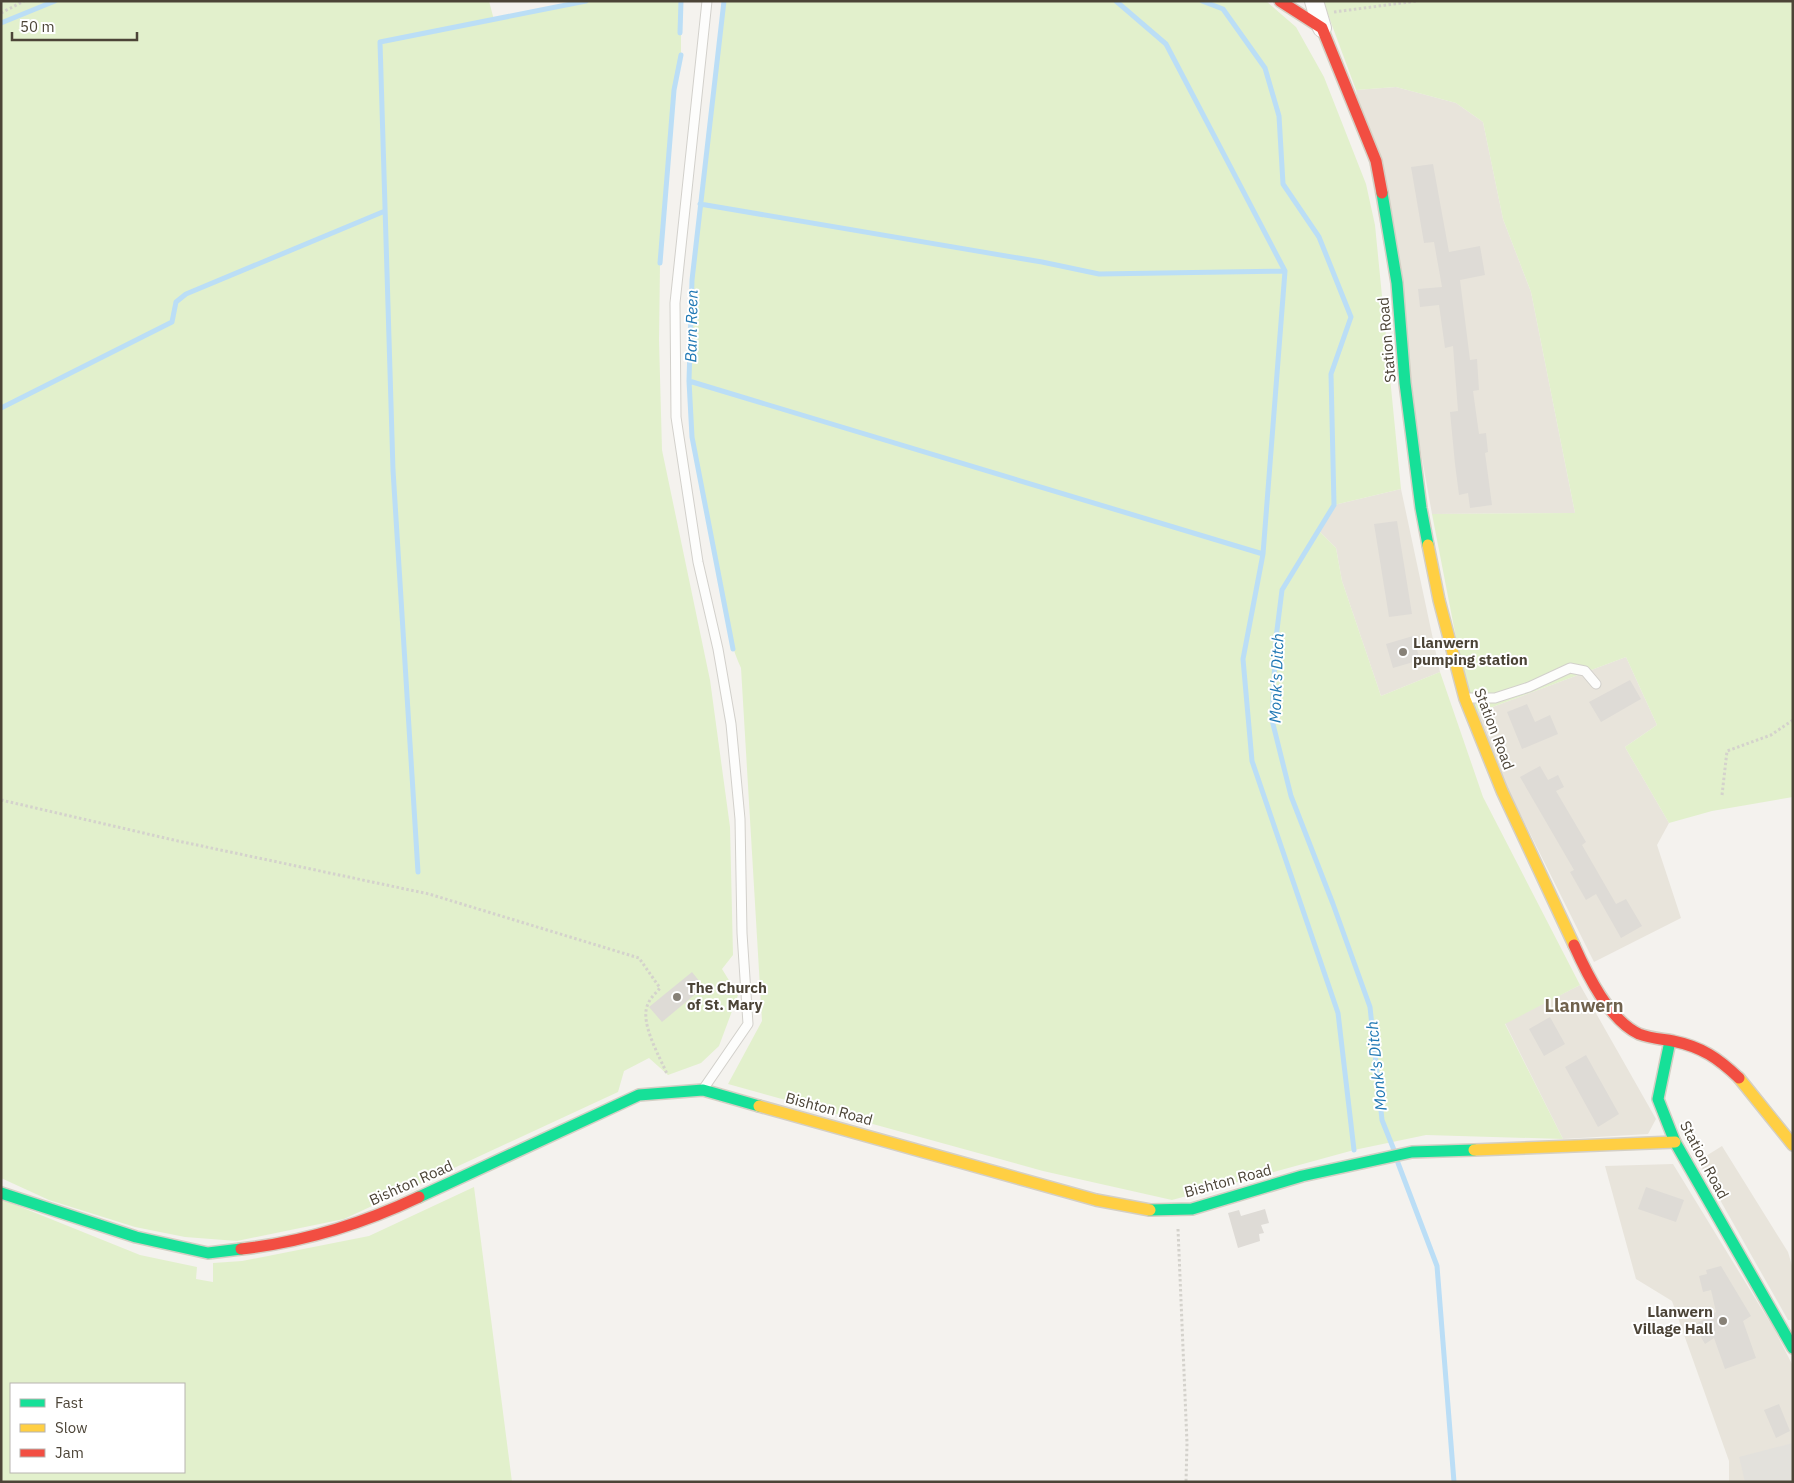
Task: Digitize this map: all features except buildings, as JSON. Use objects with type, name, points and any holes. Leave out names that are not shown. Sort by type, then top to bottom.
[{"type":"street","points":[[1280,1],[1318,14]]},
{"type":"street","name":"Station Road","points":[[1318,14],[1376,161],[1397,283],[1405,383],[1421,508],[1439,600],[1465,698],[1506,800],[1584,965],[1614,1016],[1640,1034],[1670,1041],[1658,1099],[1675,1142],[1793,1348]]},
{"type":"street","points":[[1670,1041],[1688,1044],[1718,1058],[1745,1084],[1793,1145]]},
{"type":"street","name":"Bishton Road","points":[[1,1193],[136,1237],[208,1253],[270,1246],[333,1232],[389,1211],[639,1095],[703,1090],[1096,1200],[1143,1210],[1192,1209],[1302,1176],[1412,1152],[1675,1142]]},
{"type":"lane","points":[[703,1090],[748,1024],[742,933],[740,819],[731,724],[698,562],[676,417],[674,303],[707,1]]},
{"type":"lane","points":[[1465,698],[1495,698],[1529,687],[1570,668],[1585,671],[1596,684]]},
{"type":"path","points":[[1,12],[24,1]]},
{"type":"path","points":[[1318,14],[1417,1]]},
{"type":"path","points":[[1722,795],[1728,751],[1771,734],[1793,720]]},
{"type":"path","points":[[1,800],[178,841],[429,894],[640,958],[660,988],[647,1004],[646,1018],[651,1038],[668,1075],[664,1093]]},
{"type":"path","points":[[1177,1209],[1187,1442],[1186,1482]]},
{"type":"shaded area","points":[[1396,87],[1456,103],[1483,122],[1503,219],[1531,292],[1575,513],[1432,514],[1356,90]]},
{"type":"shaded area","points":[[1401,489],[1440,672],[1381,696],[1342,581],[1336,548],[1318,530],[1334,505]]},
{"type":"shaded area","points":[[1626,657],[1657,725],[1625,747],[1669,823],[1657,845],[1681,918],[1594,962],[1471,715]]},
{"type":"shaded area","points":[[1580,985],[1656,1119],[1648,1134],[1563,1139],[1505,1023]]},
{"type":"shaded area","points":[[1722,1146],[1788,1252],[1793,1269],[1793,1320],[1788,1320],[1698,1161]]},
{"type":"shaded area","points":[[1673,1164],[1774,1329],[1793,1366],[1793,1482],[1729,1482],[1729,1461],[1672,1301],[1636,1279],[1605,1166]]},
{"type":"shaded area","points":[[1793,1443],[1793,1482],[1745,1482],[1739,1457]]},
{"type":"green space","points":[[1,1],[489,1],[494,20],[586,1],[681,1],[681,55],[674,90],[660,264],[659,340],[662,450],[710,680],[730,827],[733,955],[722,969],[738,995],[719,1046],[701,1063],[668,1075],[649,1058],[624,1071],[618,1092],[344,1219],[237,1241],[185,1237],[135,1227],[49,1200],[1,1178]]},
{"type":"green space","points":[[724,1],[1266,1],[1296,27],[1324,77],[1366,184],[1375,225],[1401,489],[1334,505],[1318,530],[1336,548],[1342,581],[1381,696],[1440,672],[1483,797],[1580,985],[1505,1024],[1563,1139],[1426,1135],[1354,1150],[1172,1200],[1043,1171],[728,1084],[762,1021],[741,668],[726,624],[693,449],[690,381],[693,273],[704,163]]},
{"type":"green space","points":[[1323,1],[1793,1],[1793,797],[1712,811],[1669,823],[1625,747],[1657,725],[1626,657],[1471,715],[1432,514],[1575,513],[1531,292],[1503,219],[1483,122],[1456,103],[1396,87],[1356,90]]},
{"type":"green space","points":[[474,1187],[512,1482],[1,1482],[1,1199],[140,1255],[197,1267],[196,1279],[213,1282],[213,1263],[242,1261],[369,1236]]},
{"type":"waterway","points":[[1,23],[55,1]]},
{"type":"waterway","points":[[418,872],[393,470],[380,42],[586,1]]},
{"type":"waterway","points":[[680,33],[681,1]]},
{"type":"waterway","name":"Barn Reen","points":[[724,1],[692,280],[689,381],[692,437],[733,649]]},
{"type":"waterway","points":[[1116,1],[1166,44],[1285,271],[1263,554],[1243,659],[1252,761],[1338,1013],[1354,1150]]},
{"type":"waterway","name":"Monk's Ditch","points":[[1202,1],[1223,9],[1265,68],[1279,116],[1283,184],[1319,237],[1351,317],[1331,374],[1334,505],[1282,590],[1276,638],[1272,720],[1291,796],[1370,1007],[1382,1120],[1394,1150]]},
{"type":"waterway","points":[[660,263],[674,90],[681,55]]},
{"type":"waterway","points":[[700,204],[1042,262],[1099,274],[1285,271]]},
{"type":"waterway","points":[[1,408],[172,322],[176,302],[186,294],[385,211]]},
{"type":"waterway","points":[[689,381],[1263,554]]},
{"type":"waterway","name":"Monk's Ditch","points":[[1398,1163],[1437,1266],[1454,1482]]},
{"type":"traffic: fast","points":[[1382,193],[1397,283],[1405,383],[1421,508],[1428,545]]},
{"type":"traffic: fast","points":[[1670,1041],[1658,1099],[1675,1142],[1793,1348]]},
{"type":"traffic: fast","points":[[419,1197],[639,1095],[703,1090],[759,1106]]},
{"type":"traffic: fast","points":[[1150,1210],[1192,1209],[1302,1176],[1412,1152],[1474,1150]]},
{"type":"traffic: fast","points":[[1,1193],[136,1237],[208,1253],[241,1249]]},
{"type":"traffic: slow","points":[[1428,545],[1439,600],[1465,699],[1502,791],[1574,945]]},
{"type":"traffic: slow","points":[[1739,1078],[1793,1145]]},
{"type":"traffic: slow","points":[[759,1106],[1096,1200],[1150,1210]]},
{"type":"traffic: slow","points":[[1474,1150],[1675,1142]]},
{"type":"traffic: jam","points":[[1280,1],[1322,28],[1376,161],[1382,193]]},
{"type":"traffic: jam","points":[[1574,945],[1600,995],[1618,1018],[1628,1027],[1639,1034],[1693,1046],[1717,1059],[1739,1078]]},
{"type":"traffic: jam","points":[[241,1249],[310,1237],[376,1216],[419,1197]]},
{"type":"place","name":"Llanwern pumping station","points":[[1403,652]]},
{"type":"place","name":"The Church of St. Mary","points":[[677,997]]},
{"type":"place","name":"Llanwern Village Hall","points":[[1723,1321]]},
{"type":"district","name":"Llanwern","points":[[1584,1006]]}]
